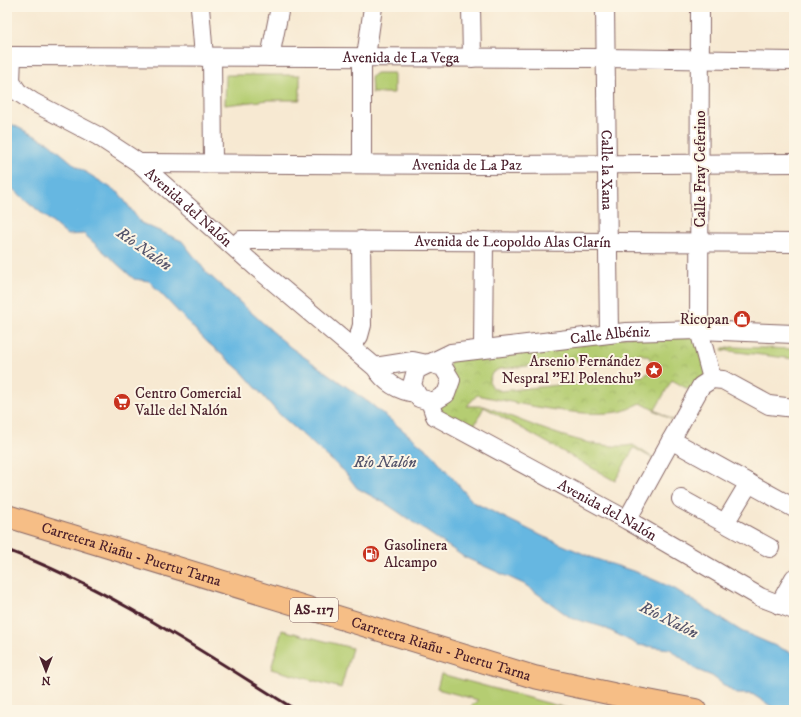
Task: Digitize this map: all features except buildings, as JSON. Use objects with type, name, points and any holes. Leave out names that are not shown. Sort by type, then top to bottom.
[{"type":"main road","name":"Carretera Riañu - Puertu Tarna","points":[[7,516],[534,677],[696,710]]},
{"type":"street","points":[[200,7],[208,57],[213,163]]},
{"type":"street","points":[[270,57],[280,7]]},
{"type":"street","points":[[362,164],[364,57],[373,7]]},
{"type":"street","points":[[471,7],[472,58]]},
{"type":"street","name":"Calle la Xana","points":[[605,7],[609,334]]},
{"type":"street","name":"Calle Fray Ceferino","points":[[700,7],[699,330],[712,379]]},
{"type":"street","name":"Avenida de La Vega","points":[[9,56],[794,60]]},
{"type":"street","name":"Avenida del Nalón","points":[[9,56],[11,82],[15,95],[98,136],[139,163],[375,367],[381,376],[402,391],[423,397],[435,416],[627,520],[760,597],[786,608]]},
{"type":"street","name":"Avenida de La Paz","points":[[139,163],[484,165],[606,163],[794,163]]},
{"type":"street","name":"Avenida de Leopoldo Alas Clarín","points":[[235,247],[242,240],[794,243]]},
{"type":"street","points":[[351,347],[359,336],[362,325],[361,240]]},
{"type":"street","points":[[483,348],[484,241]]},
{"type":"street","name":"Calle Albéniz","points":[[428,364],[451,352],[609,334],[699,330],[794,334]]},
{"type":"street","points":[[375,367],[414,361],[443,367],[451,380],[446,394],[433,402],[423,397],[412,385],[416,370],[428,364]]},
{"type":"street","points":[[627,520],[701,386],[712,379],[723,380],[769,405],[794,408]]},
{"type":"street","points":[[671,440],[794,508]]},
{"type":"street","points":[[725,523],[749,483]]},
{"type":"street","points":[[681,499],[770,548]]},
{"type":"street","points":[[786,608],[794,578]]},
{"type":"green space","points":[[376,73],[394,73],[394,93],[372,93],[371,77]]},
{"type":"green space","points":[[226,75],[300,75],[300,100],[268,100],[225,105]]},
{"type":"green space","points":[[699,330],[712,379],[697,394],[672,380],[655,410],[680,424],[641,403],[627,410],[618,412],[585,413],[548,409],[477,395],[467,406],[484,406],[538,427],[578,440],[616,446],[633,445],[659,462],[634,448],[615,481],[484,407],[469,435],[435,416],[446,394],[451,353]],"holes":[[[641,354],[649,357],[653,364],[650,372],[643,376],[501,391],[493,388],[489,381],[492,373],[499,369]]]},
{"type":"green space","points":[[723,348],[794,349],[794,359],[722,350]]},
{"type":"green space","points":[[282,630],[352,648],[341,688],[271,669]]},
{"type":"green space","points":[[441,674],[573,710],[467,710],[478,700],[437,689]]},
{"type":"water","name":"Río Nalón","points":[[7,122],[49,143],[76,166],[119,193],[141,223],[182,241],[207,273],[290,347],[371,404],[432,454],[473,502],[542,536],[593,558],[636,572],[675,589],[741,631],[794,654],[794,710],[777,710],[752,694],[736,694],[712,676],[697,670],[670,649],[638,645],[603,627],[571,618],[524,584],[464,557],[388,505],[357,488],[344,471],[279,414],[242,372],[206,341],[149,281],[134,279],[84,234],[67,235],[7,184]]},
{"type":"railway","points":[[7,550],[82,583],[119,602],[296,710]]},
{"type":"place","name":"Ricopan","points":[[742,319]]},
{"type":"place","name":"Arsenio Fernández Nespral \"El Polenchu\"","points":[[654,370]]},
{"type":"place","name":"Centro Comercial Valle del Nalón","points":[[122,402]]},
{"type":"place","name":"Gasolinera Alcampo","points":[[371,554]]}]
